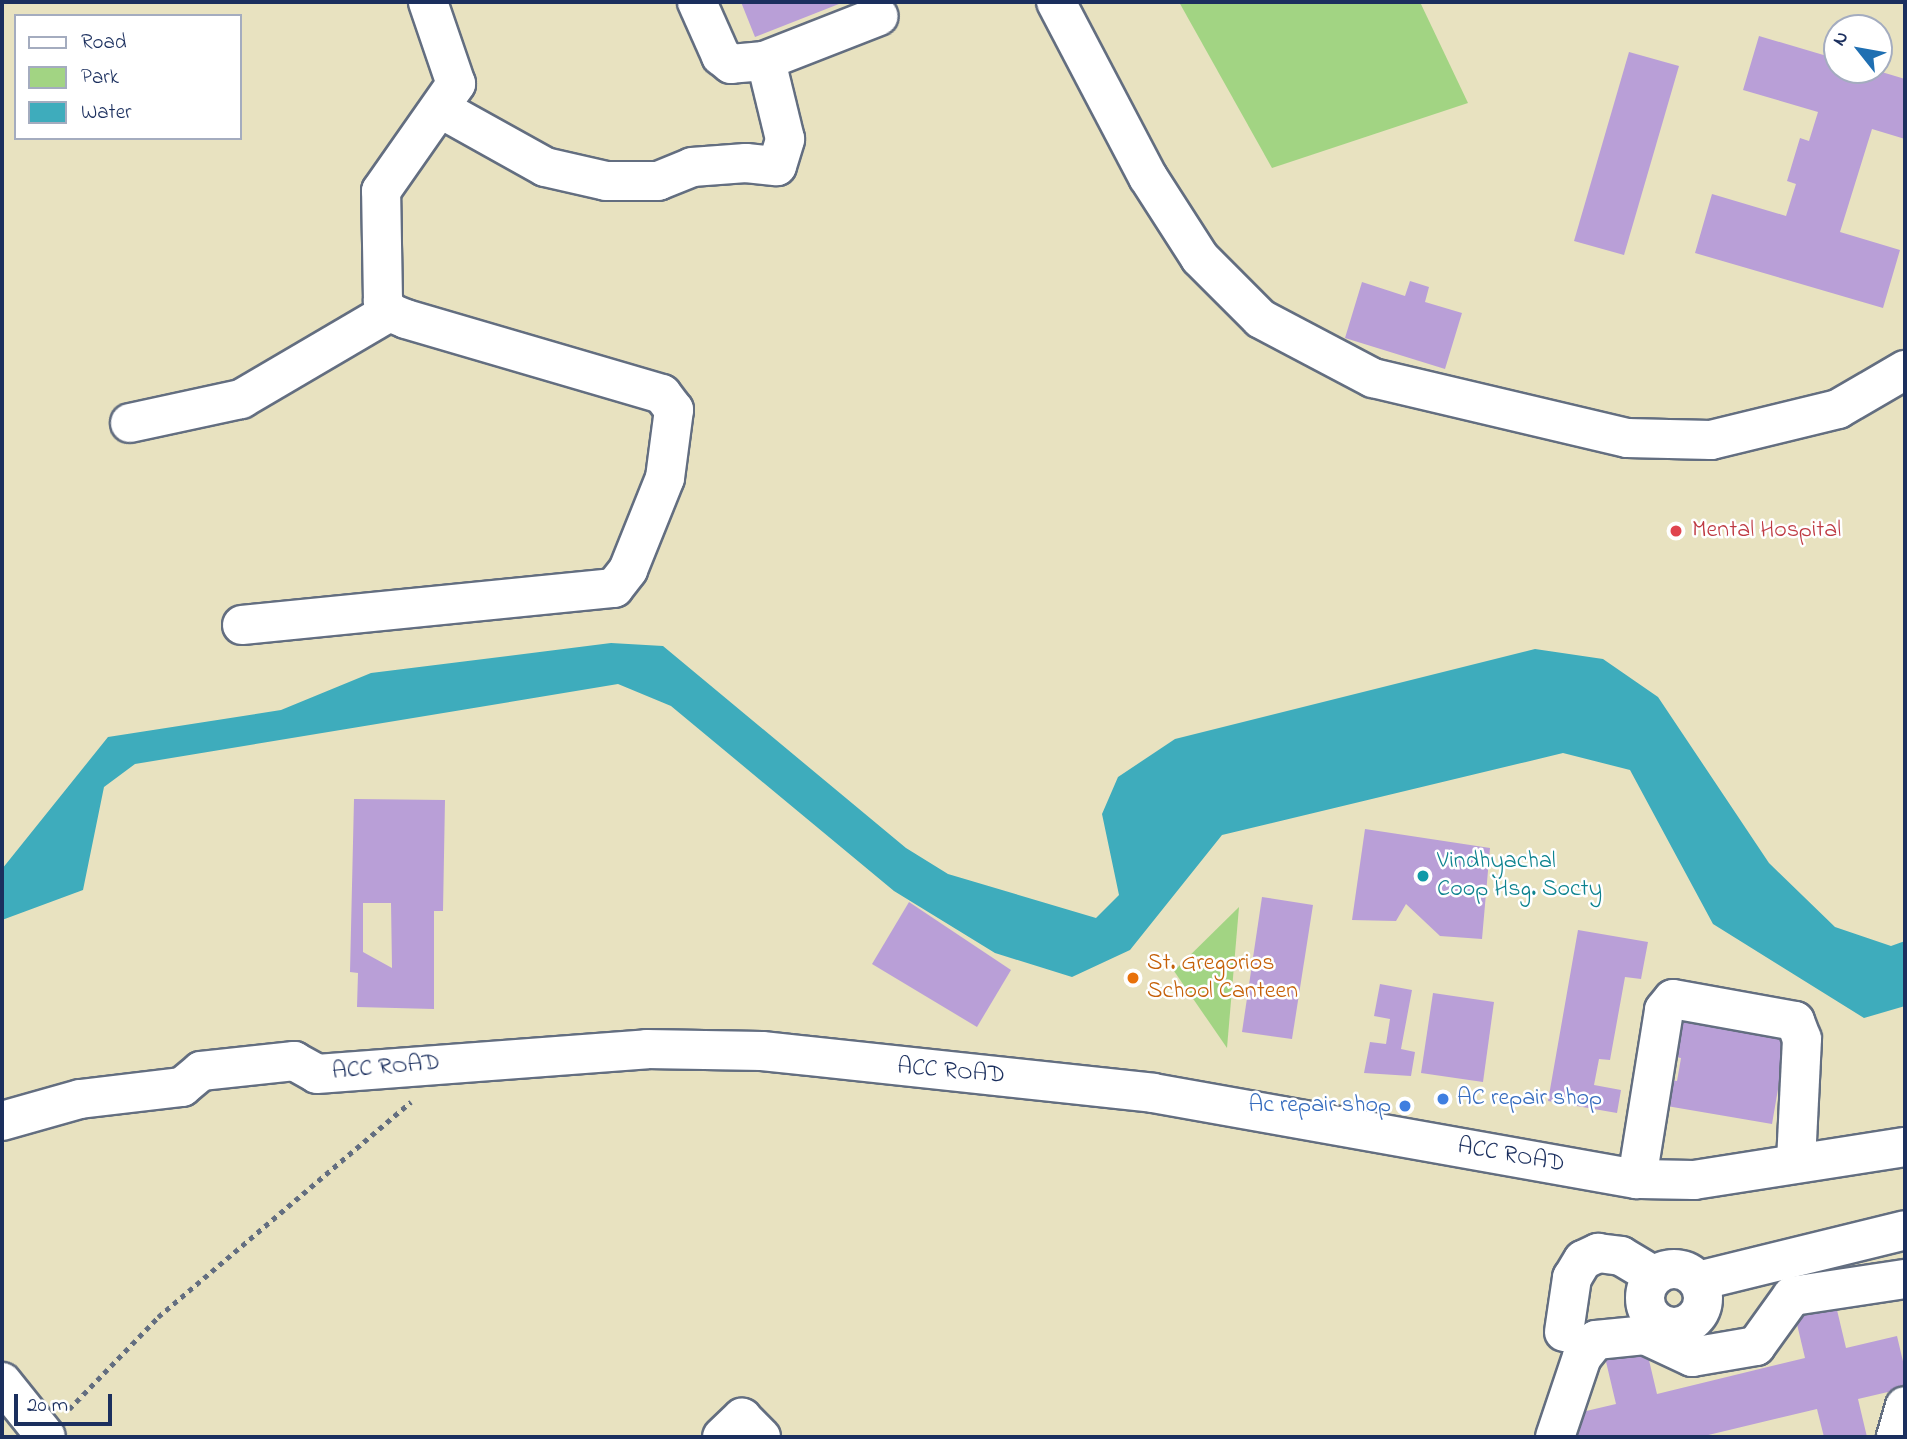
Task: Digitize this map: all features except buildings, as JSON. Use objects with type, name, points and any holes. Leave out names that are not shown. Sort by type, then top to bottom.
[{"type":"street","points":[[389,312],[382,287],[381,191],[442,109],[456,84],[428,2]]},
{"type":"street","points":[[697,2],[721,56],[731,64],[764,61],[879,16]]},
{"type":"street","points":[[1056,2],[1148,177],[1200,258],[1261,318],[1373,378],[1627,438],[1711,440],[1838,409],[1905,370]]},
{"type":"street","points":[[442,109],[545,167],[606,181],[658,181],[692,167],[746,163],[777,166],[785,139],[764,61]]},
{"type":"street","points":[[130,423],[241,399],[389,312],[662,394],[674,410],[665,478],[628,570],[614,588],[597,593],[242,625]]},
{"type":"street","points":[[1637,1179],[1664,1010],[1673,999],[1796,1021],[1802,1039],[1796,1163]]},
{"type":"street","name":"ACC ROAD","points":[[2,1121],[80,1099],[182,1087],[201,1071],[293,1061],[317,1074],[647,1049],[762,1051],[1153,1093],[1637,1179],[1694,1180],[1905,1147]]},
{"type":"street","points":[[1698,1281],[1703,1299],[1696,1318],[1670,1328],[1647,1311],[1645,1292],[1654,1276],[1672,1268],[1698,1281],[1905,1230]]},
{"type":"street","points":[[1564,1332],[1572,1278],[1583,1260],[1598,1253],[1621,1256],[1654,1276]]},
{"type":"street","points":[[1555,1437],[1582,1357],[1596,1340],[1645,1335],[1692,1357],[1755,1346],[1792,1296],[1905,1279]]},
{"type":"street","points":[[2,1382],[45,1436]]},
{"type":"street","points":[[1896,1437],[1905,1406]]},
{"type":"street","points":[[722,1437],[741,1418],[761,1437]]},
{"type":"path","points":[[45,1436],[158,1317],[415,1099]]},
{"type":"green space","points":[[1179,2],[1420,2],[1468,103],[1272,168]]},
{"type":"green space","points":[[1239,907],[1227,1048],[1174,971]]},
{"type":"water","points":[[611,643],[663,646],[906,848],[948,874],[1096,918],[1119,895],[1102,814],[1118,777],[1175,739],[1535,649],[1603,659],[1658,697],[1769,863],[1835,927],[1891,946],[1905,941],[1905,1006],[1864,1018],[1713,924],[1630,770],[1563,753],[1222,835],[1130,950],[1072,977],[995,953],[894,891],[671,706],[618,684],[135,764],[104,787],[83,890],[2,920],[2,869],[108,737],[281,710],[371,673]]},
{"type":"place","name":"Mental Hospital","points":[[1676,531]]},
{"type":"place","name":"Vindhyachal Coop Hsg. Socty","points":[[1423,876]]},
{"type":"place","name":"St. Gregorios School Canteen","points":[[1133,978]]},
{"type":"place","name":"AC repair shop","points":[[1443,1099]]},
{"type":"place","name":"Ac repair shop","points":[[1405,1106]]}]
